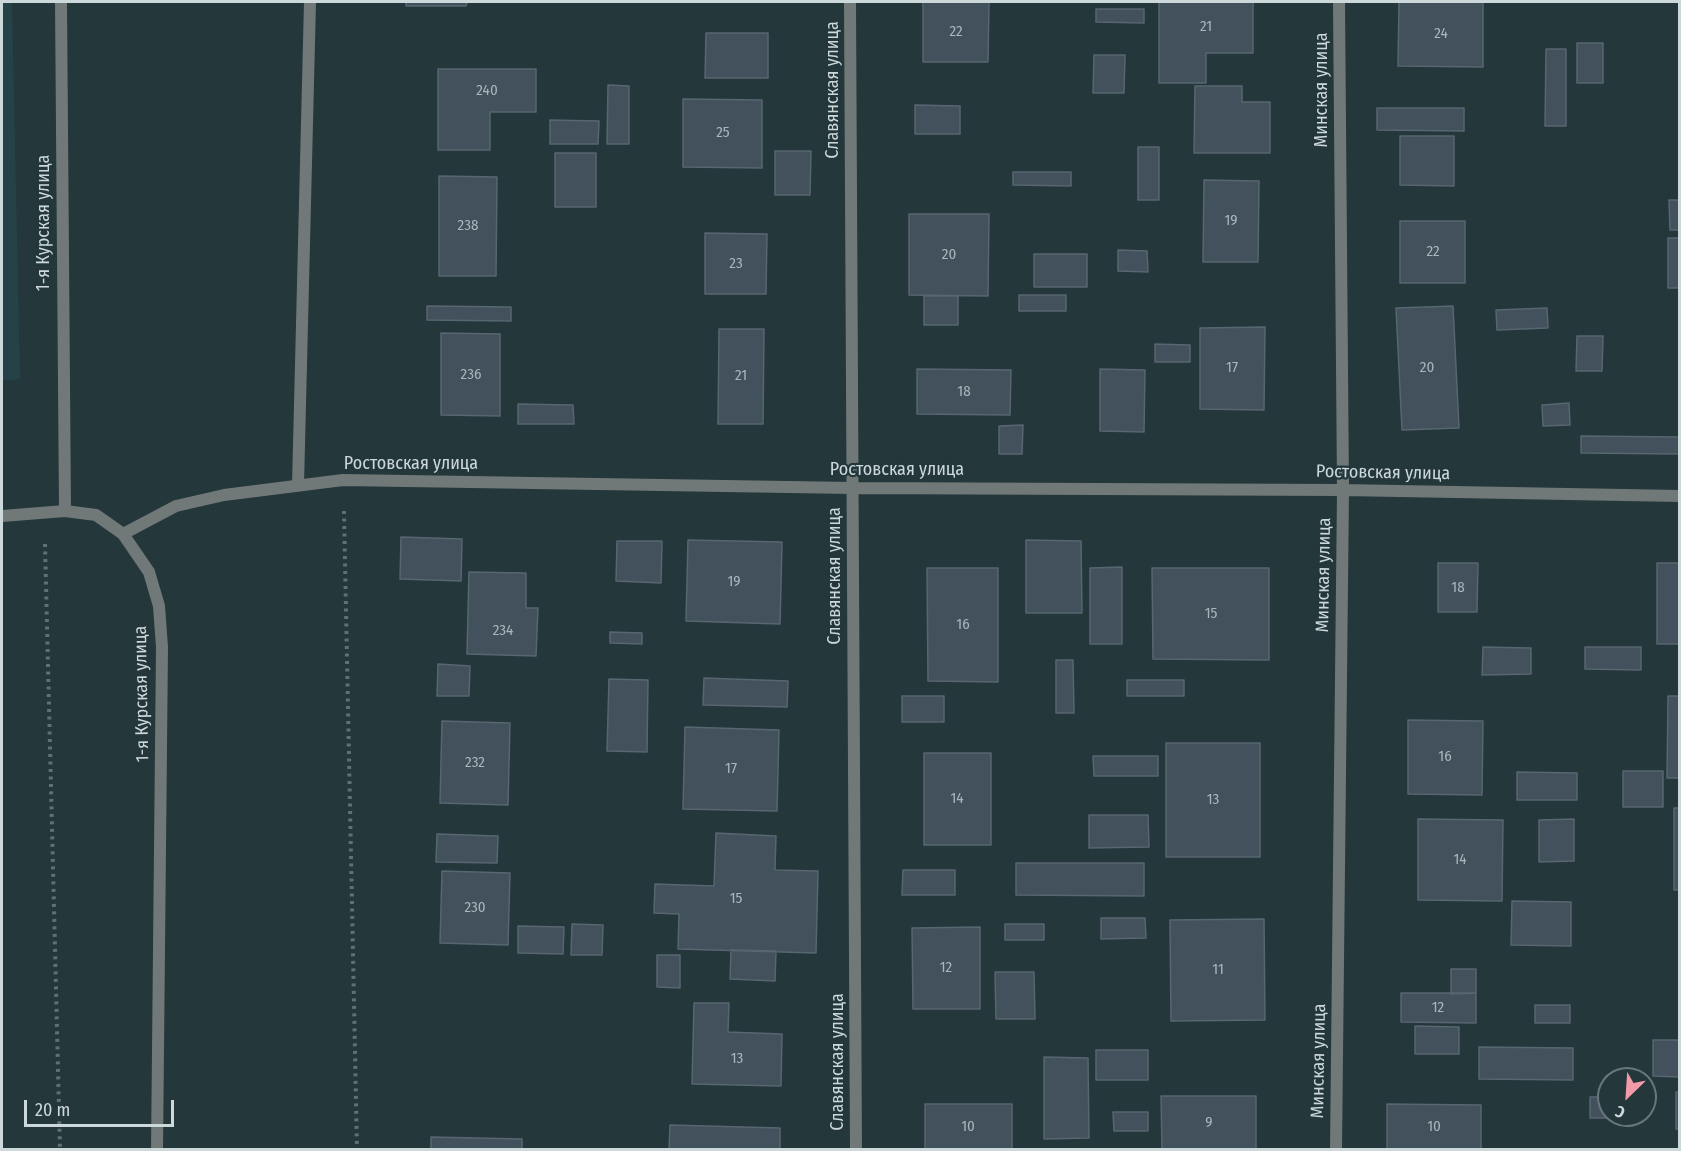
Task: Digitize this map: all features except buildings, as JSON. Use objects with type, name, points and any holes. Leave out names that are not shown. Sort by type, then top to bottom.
[{"type":"street","name":"1-я Курская улица","points":[[61,2],[65,511],[96,515],[123,534],[149,572],[159,606],[162,647],[157,1149]]},
{"type":"street","points":[[298,485],[310,2]]},
{"type":"street","name":"Славянская улица","points":[[850,2],[856,1149]]},
{"type":"street","name":"Минская улица","points":[[1336,1149],[1342,490],[1339,2]]},
{"type":"street","name":"Ростовская улица","points":[[123,534],[176,506],[224,495],[343,480],[852,488],[1342,490],[1680,496]]},
{"type":"street","points":[[2,516],[65,511]]},
{"type":"path","points":[[343,480],[357,1149]]},
{"type":"path","points":[[44,512],[60,1149]]},
{"type":"shaded area","points":[[2,2],[12,2],[20,379],[2,381]]}]
